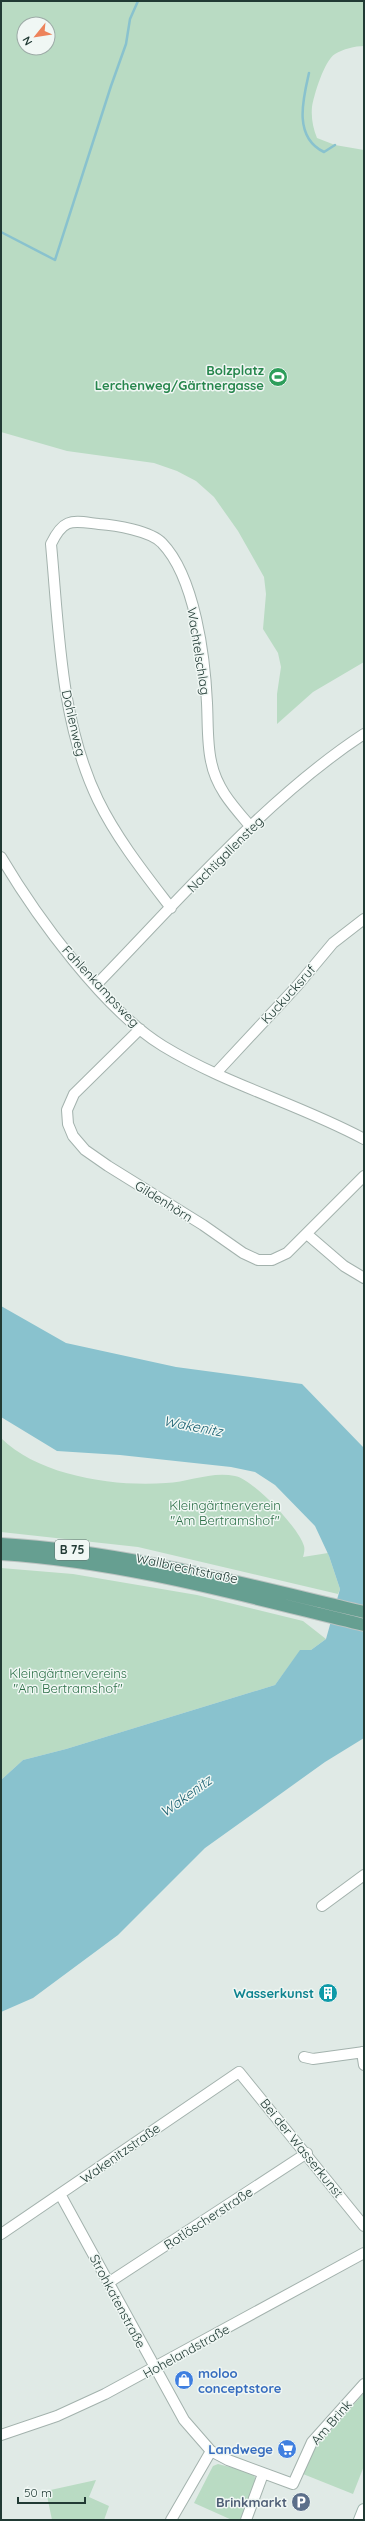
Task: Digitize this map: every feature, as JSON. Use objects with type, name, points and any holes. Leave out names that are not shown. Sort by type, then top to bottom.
[{"type":"main road","name":"Wallbrechtstraße","points":[[1,1544],[75,1550],[135,1560],[260,1594],[364,1625]]},
{"type":"main road","name":"Wallbrechtstraße","points":[[1,1554],[74,1561],[364,1612]]},
{"type":"main road","points":[[360,2520],[364,2510]]},
{"type":"street","name":"Wachtelschlag","points":[[69,521],[107,524],[143,532],[162,542],[176,564],[189,591],[198,628],[206,675],[210,760],[220,790],[250,827]]},
{"type":"street","name":"Dohlenweg","points":[[69,521],[58,528],[51,544],[65,688],[77,748],[98,800],[121,841],[171,908]]},
{"type":"street","name":"Nachtigallensteg","points":[[96,985],[250,827],[332,755],[364,734]]},
{"type":"street","name":"Fahlenkampsweg","points":[[1,857],[49,929],[96,985],[140,1029],[162,1046],[216,1073],[362,1135]]},
{"type":"street","name":"Kuckucksruf","points":[[216,1073],[297,986],[333,943],[364,919]]},
{"type":"street","name":"Gildenhörn","points":[[140,1029],[74,1094],[67,1110],[68,1124],[77,1142],[108,1166],[203,1225],[243,1253],[258,1260],[272,1260],[287,1253],[308,1235],[364,1176]]},
{"type":"street","points":[[308,1235],[344,1266],[364,1278]]},
{"type":"street","points":[[322,1906],[364,1875]]},
{"type":"street","points":[[304,2057],[313,2059],[363,2052],[364,2065]]},
{"type":"street","name":"Bei der Wasserkunst","points":[[240,2072],[307,2153],[364,2226]]},
{"type":"street","name":"Wakenitzstraße","points":[[1,2234],[240,2072]]},
{"type":"street","name":"Rotlöscherstraße","points":[[108,2283],[307,2153]]},
{"type":"street","name":"Strohkatenstraße","points":[[60,2194],[154,2369],[184,2420],[211,2451],[238,2465],[293,2484]]},
{"type":"street","name":"Hohelandstraße","points":[[1,2435],[57,2416],[105,2394],[154,2369],[364,2253]]},
{"type":"street","name":"Am Brink","points":[[293,2484],[312,2442],[364,2384]]},
{"type":"street","points":[[171,2520],[211,2451]]},
{"type":"street","points":[[246,2520],[263,2474]]},
{"type":"green space","points":[[1,1],[364,1],[364,46],[345,49],[335,54],[331,58],[320,79],[312,111],[314,130],[317,138],[335,145],[364,150],[364,662],[313,692],[277,724],[277,694],[281,667],[278,653],[263,629],[266,594],[264,577],[238,531],[214,497],[196,481],[177,471],[154,463],[67,451],[1,432]]},
{"type":"green space","name":"Kleingärtnerverein \"Am Bertramshof\"","points":[[1,1438],[17,1451],[36,1462],[56,1470],[101,1481],[146,1484],[166,1483],[218,1475],[235,1476],[243,1479],[274,1505],[294,1528],[304,1546],[303,1557],[328,1553],[340,1589],[338,1594],[138,1547],[1,1532]]},
{"type":"green space","name":"Kleingärtnervereins \"Am Bertramshof\"","points":[[1,1568],[73,1574],[197,1595],[303,1621],[326,1639],[311,1650],[300,1651],[275,1685],[66,1749],[23,1760],[1,1780]]},
{"type":"green space","points":[[364,2393],[364,2466],[353,2494],[303,2474],[314,2449]]},
{"type":"green space","points":[[218,2464],[253,2473],[256,2480],[240,2520],[232,2520],[194,2503],[213,2466]]},
{"type":"green space","points":[[96,2480],[89,2497],[109,2506],[104,2520],[52,2520],[46,2491]]},
{"type":"water","name":"Wakenitz","points":[[1,1306],[66,1343],[176,1367],[302,1384],[364,1448],[364,1738],[325,1762],[205,1848],[118,1935],[33,1998],[1,2012],[1,1780],[23,1760],[66,1749],[275,1685],[300,1650],[311,1650],[326,1639],[340,1589],[329,1556],[315,1526],[275,1485],[255,1472],[231,1467],[120,1455],[57,1451],[1,1417]]},
{"type":"waterway","points":[[1,232],[55,260],[126,44],[130,19],[138,1]]},
{"type":"waterway","points":[[309,73],[304,94],[304,127],[308,137],[314,145],[324,152],[335,145]]},
{"type":"place","name":"Bolzplatz Lerchenweg/Gärtnergasse","points":[[278,377]]},
{"type":"place","name":"Wasserkunst","points":[[328,1993]]},
{"type":"place","name":"moloo conceptstore","points":[[184,2380]]},
{"type":"place","name":"Landwege","points":[[287,2449]]},
{"type":"place","name":"Brinkmarkt","points":[[301,2502]]}]
